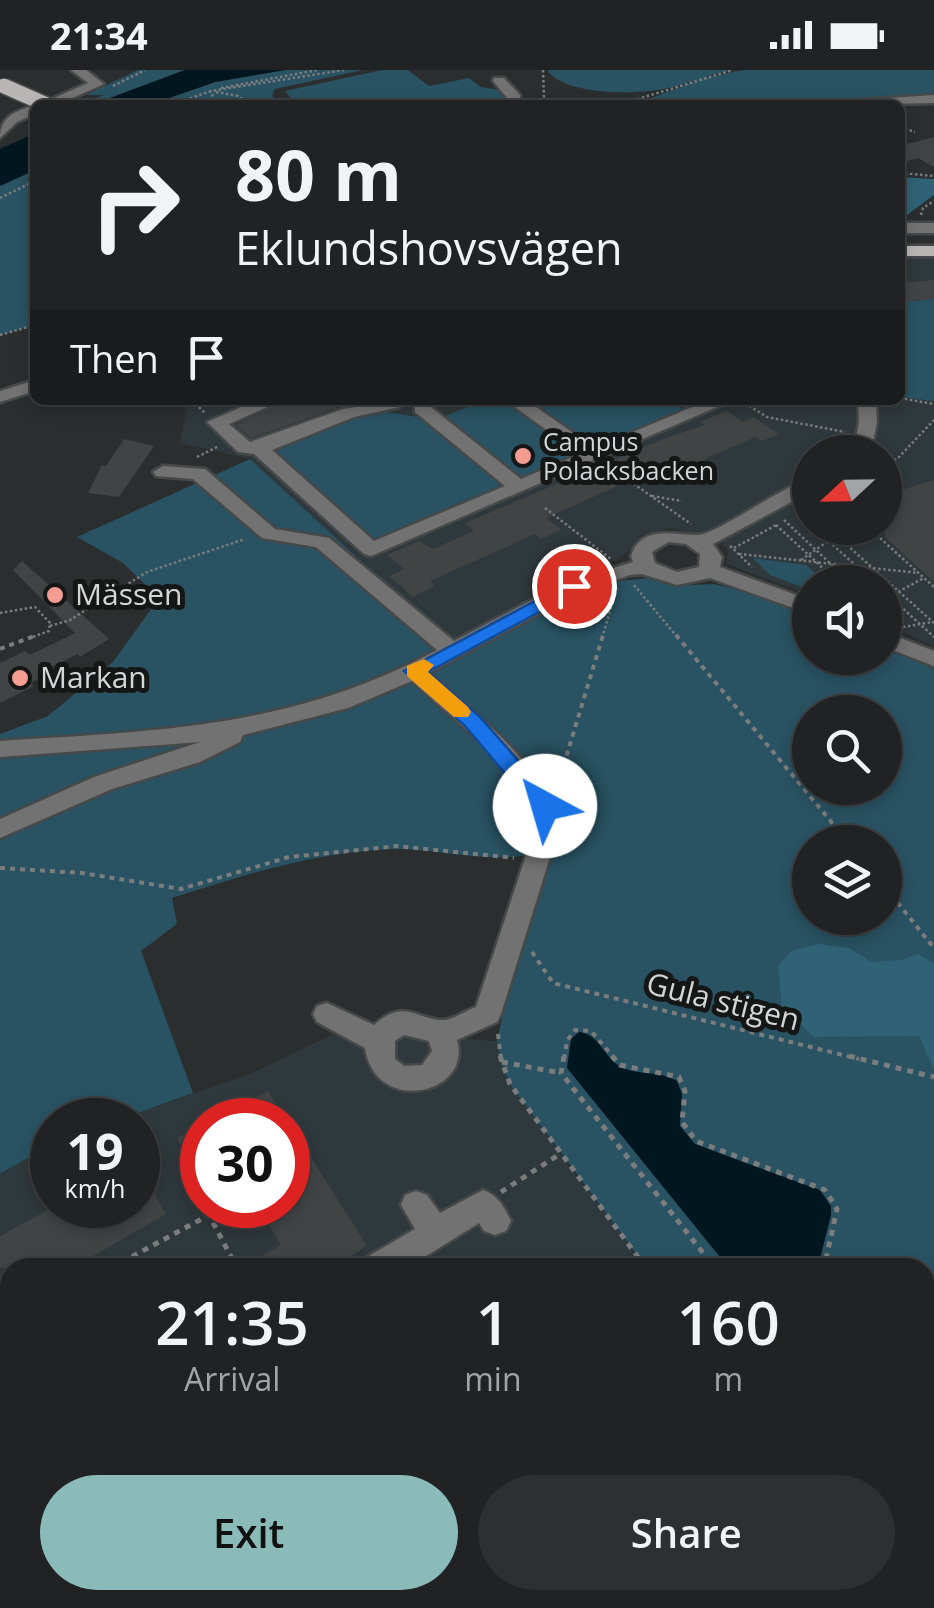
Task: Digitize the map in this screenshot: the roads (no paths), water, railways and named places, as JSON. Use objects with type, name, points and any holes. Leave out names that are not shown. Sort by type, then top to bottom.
[{"type":"main road","points":[[2,85],[35,100]]},
{"type":"main road","points":[[905,252],[934,251]]},
{"type":"street","points":[[58,100],[98,84],[76,70]]},
{"type":"street","points":[[498,82],[516,100]]},
{"type":"street","points":[[905,101],[934,99]]},
{"type":"street","points":[[0,134],[12,119],[30,111]]},
{"type":"street","points":[[905,228],[934,228]]},
{"type":"street","points":[[0,396],[30,387]]},
{"type":"street","points":[[261,405],[216,422],[252,447],[371,550],[593,456],[691,406]]},
{"type":"street","points":[[252,447],[376,405]]},
{"type":"street","points":[[407,405],[420,408],[518,487]]},
{"type":"street","points":[[420,408],[428,405]]},
{"type":"street","points":[[521,405],[593,456]]},
{"type":"street","points":[[865,435],[867,405]]},
{"type":"street","points":[[163,472],[198,473],[269,534],[300,535],[322,542],[451,650]]},
{"type":"street","points":[[635,568],[643,549],[656,539],[699,536],[792,492]]},
{"type":"street","points":[[0,749],[240,731],[341,703],[414,671],[574,586],[635,568],[676,579],[700,576],[709,570],[712,557],[699,536]]},
{"type":"street","points":[[709,570],[792,600]]},
{"type":"street","points":[[902,640],[934,660]]},
{"type":"street","points":[[414,671],[472,721],[545,806],[549,822],[487,1014],[441,1034]]},
{"type":"street","points":[[0,829],[102,783],[192,756],[240,731]]},
{"type":"street","points":[[327,1014],[380,1042]]},
{"type":"street","points":[[406,1022],[433,1026],[441,1034],[446,1043],[446,1058],[438,1070],[421,1078],[403,1079],[383,1066],[378,1053],[380,1042],[394,1026],[406,1022]]},
{"type":"street","points":[[416,1205],[432,1243]]},
{"type":"street","points":[[400,1258],[489,1212]]},
{"type":"place","name":"Campus Polacksbacken","points":[[523,456]]},
{"type":"place","name":"Mässen","points":[[55,595]]},
{"type":"place","name":"Markan","points":[[20,678]]}]
